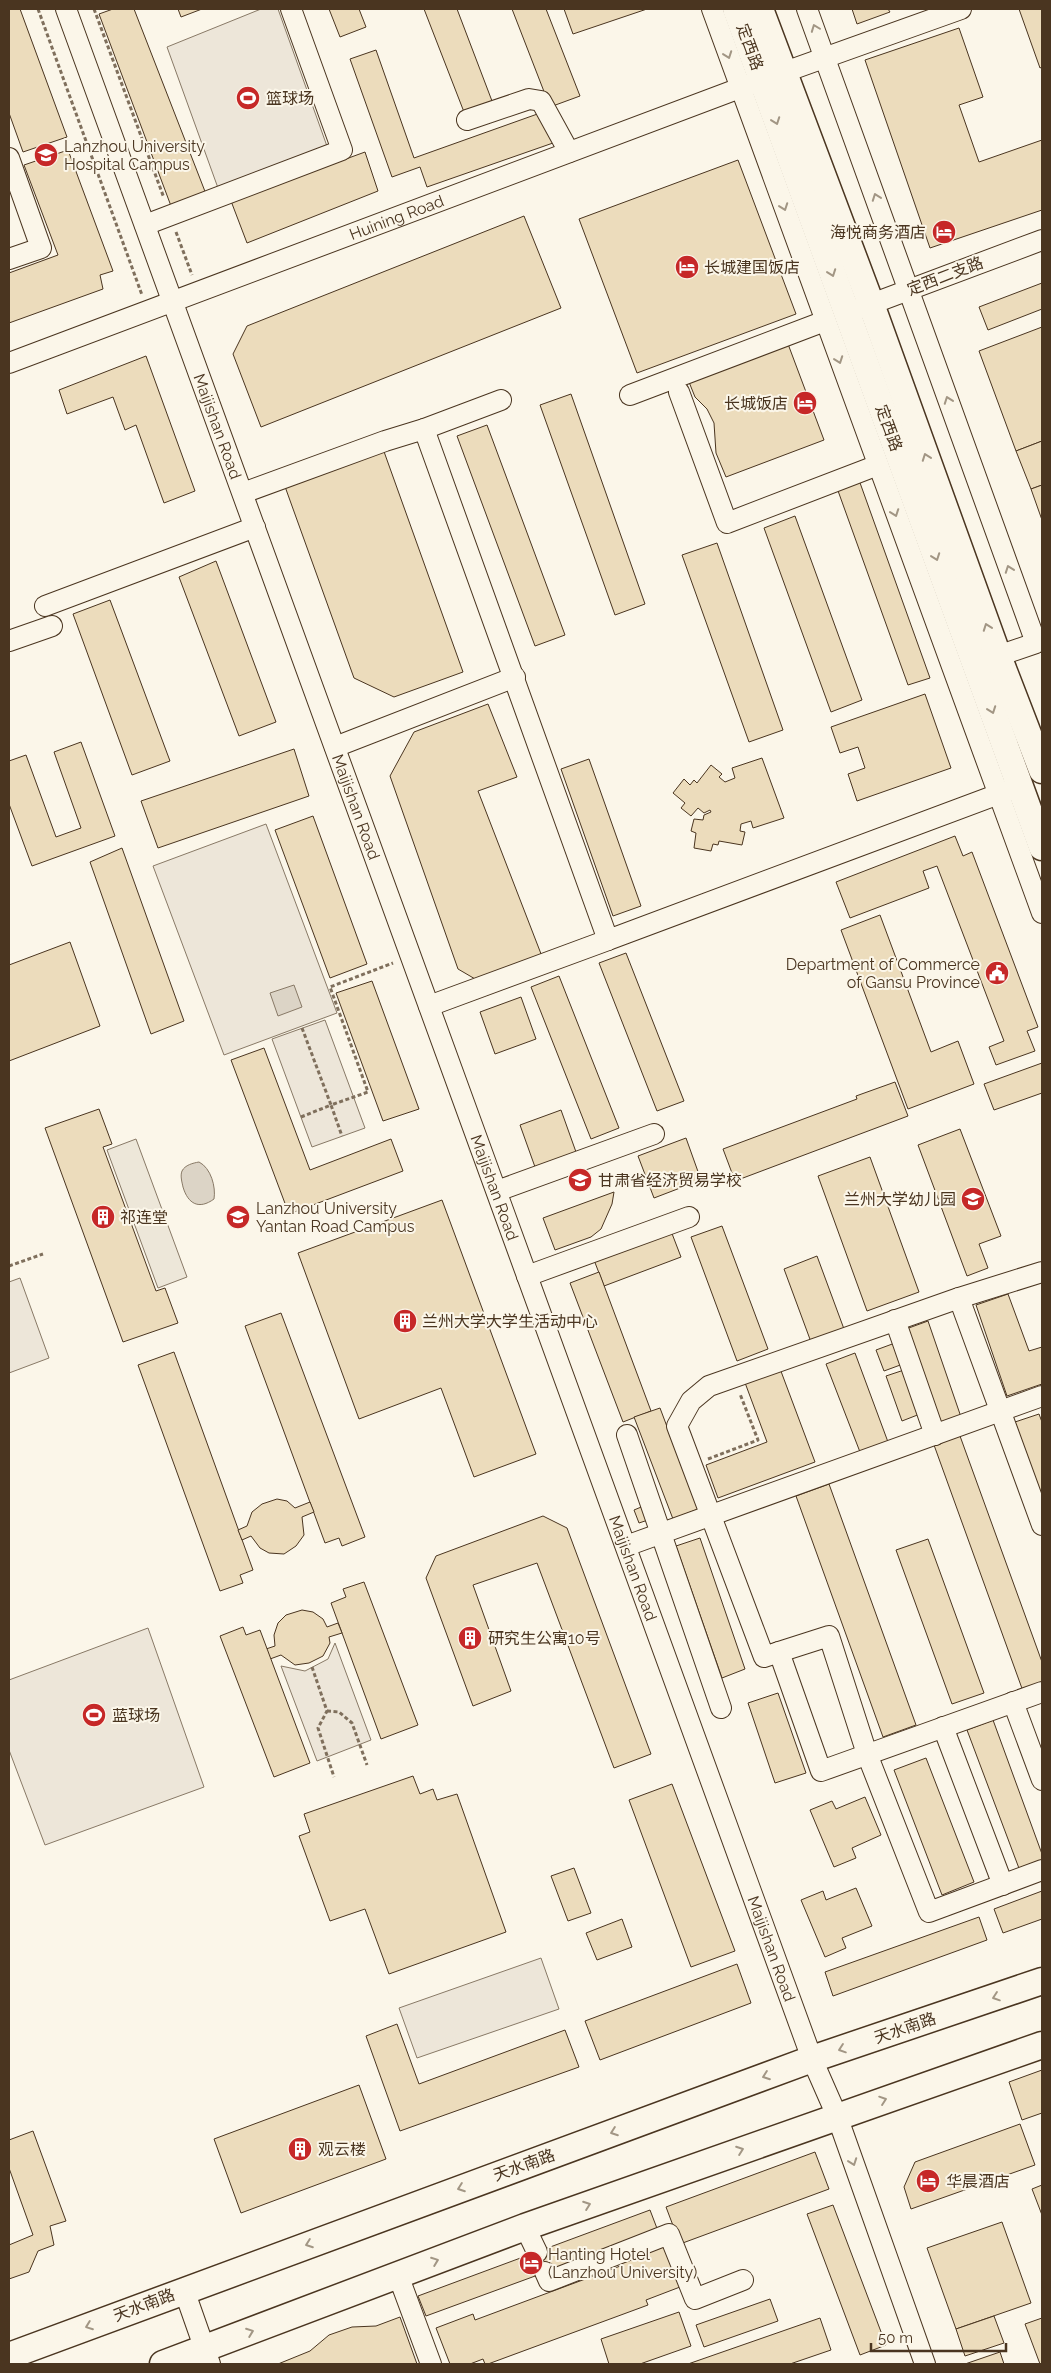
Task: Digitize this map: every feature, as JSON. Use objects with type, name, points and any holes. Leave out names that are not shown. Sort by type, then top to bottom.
[{"type":"main road","name":"定西路","points":[[736,9],[761,80],[836,317],[1009,790],[1042,847]]},
{"type":"main road","name":"定西路","points":[[760,9],[761,80],[871,304],[998,656],[1042,770]]},
{"type":"main road","name":"天水南路","points":[[9,2356],[812,2060],[1042,1982]]},
{"type":"main road","points":[[163,2364],[207,2357],[398,2276],[526,2226],[1042,2045]]},
{"type":"street","name":"Maijishan Road","points":[[66,9],[812,2060],[836,2116],[925,2364]]},
{"type":"street","points":[[145,225],[342,150],[291,9]]},
{"type":"street","points":[[712,9],[761,80]]},
{"type":"street","points":[[807,9],[909,290],[1034,614],[1036,643],[998,656]]},
{"type":"street","name":"Huining Road","points":[[9,363],[761,80],[961,9]]},
{"type":"street","points":[[467,120],[529,99],[541,101],[569,152]]},
{"type":"street","points":[[9,158],[41,248],[9,259]]},
{"type":"street","name":"定西二支路","points":[[630,395],[1042,240]]},
{"type":"street","points":[[836,317],[878,465],[1009,790],[1042,913]]},
{"type":"street","points":[[679,392],[728,523],[878,465]]},
{"type":"street","points":[[243,493],[501,400]]},
{"type":"street","points":[[424,428],[608,940]]},
{"type":"street","points":[[45,606],[255,527]]},
{"type":"street","points":[[9,642],[52,626]]},
{"type":"street","points":[[335,746],[515,677]]},
{"type":"street","points":[[429,1006],[1009,790]]},
{"type":"street","points":[[496,1192],[654,1134]]},
{"type":"street","points":[[528,1276],[689,1217]]},
{"type":"street","points":[[1042,1272],[959,1298],[709,1386],[690,1402],[678,1426],[691,1466],[764,1658],[829,1636],[867,1754],[929,1912],[1042,1870]]},
{"type":"street","points":[[959,1298],[1042,1525]]},
{"type":"street","points":[[895,1320],[935,1435]]},
{"type":"street","points":[[626,1546],[1042,1396]]},
{"type":"street","points":[[627,1435],[722,1708]]},
{"type":"street","points":[[779,1652],[821,1771],[1042,1692]]},
{"type":"street","points":[[1013,1702],[1042,1780]]},
{"type":"street","points":[[943,1727],[1003,1885]]},
{"type":"street","points":[[526,2226],[537,2252]]},
{"type":"street","points":[[545,2272],[549,2281],[669,2234],[695,2299],[743,2280]]},
{"type":"street","points":[[398,2276],[431,2364]]},
{"type":"street","points":[[184,2290],[207,2357]]},
{"type":"path","points":[[38,9],[148,311]]},
{"type":"path","points":[[94,9],[199,292]]},
{"type":"path","points":[[301,1117],[368,1092],[330,987],[411,956]]},
{"type":"path","points":[[302,1028],[342,1136]]},
{"type":"path","points":[[9,1266],[42,1254]]},
{"type":"path","points":[[691,1466],[758,1440],[734,1377]]},
{"type":"path","points":[[312,1667],[327,1711],[318,1728],[334,1776]]},
{"type":"path","points":[[327,1711],[339,1712],[352,1723],[366,1765]]},
{"type":"shaded area","name":"篮球场","points":[[261,9],[278,9],[328,149],[218,188],[167,47]]},
{"type":"shaded area","points":[[266,824],[337,1013],[224,1055],[153,866]]},
{"type":"shaded area","points":[[294,985],[302,1007],[278,1016],[270,993]]},
{"type":"shaded area","points":[[325,1020],[365,1128],[312,1147],[272,1039]]},
{"type":"shaded area","points":[[136,1139],[187,1277],[158,1288],[107,1150]]},
{"type":"shaded area","points":[[199,1162],[210,1173],[214,1199],[199,1205],[191,1201],[185,1193],[181,1175],[185,1167]]},
{"type":"shaded area","points":[[20,1278],[49,1358],[9,1373],[9,1282]]},
{"type":"shaded area","name":"蓝球场","points":[[148,1628],[204,1787],[45,1845],[9,1750],[9,1680]]},
{"type":"shaded area","points":[[335,1643],[371,1740],[317,1761],[281,1666],[305,1671],[328,1659]]},
{"type":"shaded area","points":[[541,1958],[559,2009],[417,2058],[399,2008]]},
{"type":"building","points":[[9,9],[20,9],[67,137],[23,152],[9,113]]},
{"type":"building","points":[[113,9],[134,9],[206,194],[171,206],[99,14]]},
{"type":"building","points":[[178,9],[202,9],[181,17]]},
{"type":"building","points":[[329,9],[359,9],[366,27],[340,37]]},
{"type":"building","points":[[424,9],[457,9],[492,101],[464,112]]},
{"type":"building","points":[[512,9],[546,9],[580,96],[550,107]]},
{"type":"building","points":[[564,9],[647,9],[573,34]]},
{"type":"building","points":[[852,9],[888,9],[890,12],[857,24]]},
{"type":"building","points":[[1019,9],[1042,9],[1042,67],[1040,68]]},
{"type":"building","points":[[959,28],[983,97],[959,105],[979,162],[1042,140],[1042,210],[930,248],[865,60]]},
{"type":"building","points":[[376,50],[414,158],[543,112],[553,143],[427,187],[420,167],[392,177],[350,59]]},
{"type":"building","points":[[68,150],[113,271],[100,275],[103,289],[9,323],[9,273],[58,255],[24,165]]},
{"type":"building","points":[[365,152],[378,191],[247,243],[231,201]]},
{"type":"building","name":"长城建国饭店","points":[[738,160],[796,314],[637,373],[579,219]]},
{"type":"building","points":[[524,216],[561,308],[261,427],[233,354],[247,326]]},
{"type":"building","points":[[1042,283],[1042,309],[988,330],[979,307]]},
{"type":"building","points":[[1042,327],[1042,441],[1016,451],[979,351]]},
{"type":"building","points":[[788,344],[824,440],[726,477],[716,453],[714,423],[707,409],[695,397],[689,382]]},
{"type":"building","points":[[146,356],[195,491],[164,503],[136,425],[125,430],[113,397],[67,414],[59,390]]},
{"type":"building","points":[[571,394],[645,604],[615,615],[540,405]]},
{"type":"building","points":[[487,425],[565,635],[535,646],[457,436]]},
{"type":"building","points":[[1042,441],[1042,485],[1031,489],[1016,451]]},
{"type":"building","points":[[382,446],[463,672],[394,697],[354,678],[283,481]]},
{"type":"building","points":[[859,480],[930,678],[908,685],[837,488]]},
{"type":"building","points":[[1042,485],[1042,520],[1031,489]]},
{"type":"building","points":[[795,516],[862,700],[831,712],[764,528]]},
{"type":"building","points":[[717,543],[783,730],[749,742],[682,555]]},
{"type":"building","points":[[216,561],[276,722],[239,736],[179,577]]},
{"type":"building","points":[[110,600],[170,761],[132,775],[73,614]]},
{"type":"building","points":[[925,694],[951,768],[857,801],[848,774],[865,768],[858,747],[840,753],[831,727]]},
{"type":"building","points":[[488,704],[517,777],[478,791],[543,959],[482,983],[458,969],[390,776],[414,732]]},
{"type":"building","points":[[81,742],[115,836],[32,866],[9,804],[9,761],[26,755],[56,837],[81,828],[54,752]]},
{"type":"building","points":[[294,749],[309,796],[158,848],[141,801]]},
{"type":"building","points":[[762,758],[784,818],[753,828],[751,821],[741,824],[740,831],[745,832],[742,845],[719,841],[718,845],[713,844],[711,851],[694,848],[696,833],[691,831],[694,819],[703,820],[704,815],[711,812],[710,810],[704,813],[698,808],[691,816],[681,808],[685,803],[673,793],[684,779],[690,785],[694,780],[697,783],[711,765],[722,774],[719,777],[725,782],[735,778],[732,768]]},
{"type":"building","points":[[589,759],[641,906],[613,916],[561,769]]},
{"type":"building","points":[[313,816],[367,964],[330,978],[275,830]]},
{"type":"building","name":"Department of Commerce of Gansu Province","points":[[955,836],[963,856],[972,852],[1038,1027],[1027,1031],[1035,1051],[996,1065],[989,1047],[1004,1041],[937,866],[923,871],[929,888],[850,918],[836,882]]},
{"type":"building","points":[[122,848],[184,1021],[151,1034],[90,862]]},
{"type":"building","points":[[880,915],[931,1052],[958,1041],[974,1084],[908,1109],[841,930]]},
{"type":"building","points":[[70,942],[100,1026],[9,1061],[9,965]]},
{"type":"building","points":[[626,953],[684,1101],[657,1111],[599,963]]},
{"type":"building","points":[[559,976],[619,1128],[591,1139],[531,987]]},
{"type":"building","points":[[372,981],[419,1109],[383,1121],[336,993]]},
{"type":"building","points":[[521,997],[536,1039],[495,1054],[480,1012]]},
{"type":"building","points":[[264,1048],[310,1170],[391,1139],[403,1171],[289,1214],[231,1060]]},
{"type":"building","points":[[1042,1063],[1042,1093],[994,1110],[984,1084]]},
{"type":"building","points":[[895,1082],[908,1116],[735,1181],[723,1149],[857,1099],[856,1096]]},
{"type":"building","name":"祁连堂","points":[[99,1109],[112,1144],[103,1147],[156,1291],[165,1288],[178,1323],[123,1342],[45,1128]]},
{"type":"building","points":[[561,1110],[576,1152],[535,1167],[520,1125]]},
{"type":"building","points":[[960,1129],[1001,1236],[979,1244],[988,1268],[967,1276],[918,1145]]},
{"type":"building","points":[[686,1138],[701,1180],[654,1198],[638,1156]]},
{"type":"building","points":[[870,1157],[919,1292],[867,1311],[818,1176]]},
{"type":"building","points":[[614,1192],[612,1204],[601,1229],[591,1237],[555,1250],[543,1218]]},
{"type":"building","name":"兰州大学大学生活动中心","points":[[442,1200],[536,1454],[474,1477],[441,1388],[359,1419],[298,1253]]},
{"type":"building","points":[[722,1226],[768,1349],[737,1361],[691,1237]]},
{"type":"building","points":[[671,1231],[681,1257],[604,1286],[594,1260]]},
{"type":"building","points":[[817,1256],[844,1329],[811,1342],[784,1269]]},
{"type":"building","points":[[599,1272],[651,1411],[623,1422],[570,1283]]},
{"type":"building","points":[[1008,1294],[1029,1351],[1042,1347],[1042,1384],[1007,1396],[976,1305]]},
{"type":"building","points":[[281,1313],[365,1537],[342,1546],[339,1538],[325,1543],[245,1326]]},
{"type":"building","points":[[928,1321],[961,1417],[939,1425],[906,1329]]},
{"type":"building","points":[[895,1343],[903,1364],[884,1371],[876,1350]]},
{"type":"building","points":[[174,1352],[253,1570],[240,1575],[243,1583],[220,1591],[138,1365]]},
{"type":"building","points":[[855,1353],[888,1442],[860,1452],[826,1364]]},
{"type":"building","points":[[779,1366],[815,1462],[718,1498],[706,1465],[767,1442],[744,1380]]},
{"type":"building","points":[[904,1370],[920,1414],[902,1421],[886,1376]]},
{"type":"building","points":[[660,1408],[698,1509],[673,1519],[634,1417]]},
{"type":"building","points":[[1039,1414],[1042,1422],[1042,1498],[1015,1422]]},
{"type":"building","points":[[960,1436],[1042,1662],[1042,1687],[1024,1694],[934,1445]]},
{"type":"building","points":[[829,1484],[916,1725],[883,1737],[796,1496]]},
{"type":"building","points":[[277,1499],[287,1501],[295,1508],[310,1502],[314,1512],[302,1517],[304,1535],[296,1546],[284,1554],[269,1553],[260,1548],[251,1536],[242,1540],[238,1530],[247,1526],[252,1512],[262,1504]]},
{"type":"building","points":[[646,1505],[651,1519],[639,1523],[634,1510]]},
{"type":"building","name":"研究生公寓10号","points":[[543,1516],[567,1528],[651,1754],[614,1768],[537,1563],[473,1585],[511,1691],[473,1706],[426,1578],[436,1556]]},
{"type":"building","points":[[700,1538],[745,1669],[722,1678],[676,1546]]},
{"type":"building","points":[[928,1539],[984,1693],[952,1704],[896,1550]]},
{"type":"building","points":[[364,1582],[418,1725],[381,1739],[331,1603],[346,1597],[343,1589]]},
{"type":"building","points":[[302,1610],[313,1612],[323,1619],[327,1627],[338,1623],[342,1633],[329,1637],[330,1643],[323,1656],[309,1663],[295,1665],[281,1655],[270,1659],[266,1649],[275,1646],[274,1635],[278,1623],[286,1615]]},
{"type":"building","points":[[243,1627],[246,1635],[260,1630],[310,1763],[274,1777],[220,1636]]},
{"type":"building","points":[[778,1693],[806,1773],[775,1783],[748,1703]]},
{"type":"building","points":[[993,1720],[1042,1854],[1042,1862],[1020,1871],[967,1730]]},
{"type":"building","points":[[926,1758],[974,1882],[942,1895],[894,1770]]},
{"type":"building","points":[[413,1776],[420,1794],[433,1789],[437,1800],[457,1794],[506,1932],[389,1974],[365,1909],[330,1921],[299,1836],[310,1832],[304,1814]]},
{"type":"building","points":[[672,1784],[735,1951],[691,1967],[629,1800]]},
{"type":"building","points":[[865,1797],[881,1835],[852,1848],[856,1858],[834,1867],[810,1810],[832,1801],[836,1809]]},
{"type":"building","points":[[574,1868],[591,1913],[568,1921],[551,1876]]},
{"type":"building","points":[[856,1888],[872,1926],[842,1938],[846,1948],[825,1957],[801,1900],[823,1891],[826,1900]]},
{"type":"building","points":[[1042,1891],[1042,1919],[1003,1933],[994,1909]]},
{"type":"building","points":[[979,1917],[987,1940],[833,1996],[825,1972]]},
{"type":"building","points":[[622,1919],[632,1947],[597,1960],[586,1933]]},
{"type":"building","points":[[737,1964],[751,2003],[600,2060],[585,2021]]},
{"type":"building","points":[[397,2024],[419,2084],[565,2030],[579,2067],[400,2131],[366,2036]]},
{"type":"building","points":[[1042,2070],[1042,2113],[1022,2120],[1009,2082]]},
{"type":"building","name":"观云楼","points":[[359,2085],[386,2159],[241,2213],[214,2139]]},
{"type":"building","points":[[1020,2124],[1035,2165],[911,2209],[904,2187],[915,2162]]},
{"type":"building","points":[[33,2131],[66,2221],[50,2226],[54,2245],[38,2251],[29,2272],[9,2279],[9,2245],[33,2235],[9,2168],[9,2140]]},
{"type":"building","points":[[815,2152],[829,2189],[680,2244],[666,2207]]},
{"type":"building","points":[[1042,2185],[1042,2215],[1032,2189]]},
{"type":"building","points":[[833,2205],[886,2345],[860,2355],[807,2214]]},
{"type":"building","points":[[650,2210],[658,2231],[426,2316],[418,2296]]},
{"type":"building","points":[[1002,2222],[1031,2303],[956,2329],[927,2248]]},
{"type":"building","points":[[664,2244],[680,2287],[646,2300],[648,2305],[488,2364],[485,2364],[483,2359],[470,2364],[450,2364],[436,2328],[473,2314],[475,2320],[623,2265],[621,2260]]},
{"type":"building","points":[[770,2299],[778,2321],[704,2347],[696,2325]]},
{"type":"building","points":[[679,2312],[691,2346],[640,2364],[609,2364],[601,2339]]},
{"type":"building","points":[[994,2316],[1004,2343],[965,2356],[956,2329]]},
{"type":"building","points":[[400,2317],[417,2364],[278,2364],[310,2351],[329,2335],[352,2327],[376,2326]]},
{"type":"building","points":[[820,2318],[831,2350],[790,2364],[688,2364]]},
{"type":"building","points":[[1042,2318],[1042,2364],[1040,2364],[1025,2324]]},
{"type":"building","points":[[1000,2352],[1004,2364],[965,2364]]},
{"type":"place","name":"篮球场","points":[[248,98]]},
{"type":"place","name":"Lanzhou University Hospital Campus","points":[[46,155]]},
{"type":"place","name":"海悦商务酒店","points":[[944,232]]},
{"type":"place","name":"长城建国饭店","points":[[687,267]]},
{"type":"place","name":"长城饭店","points":[[805,403]]},
{"type":"place","name":"Department of Commerce of Gansu Province","points":[[997,973]]},
{"type":"place","name":"甘肃省经济贸易学校","points":[[580,1180]]},
{"type":"place","name":"兰州大学幼儿园","points":[[973,1199]]},
{"type":"place","name":"祁连堂","points":[[103,1217]]},
{"type":"place","name":"Lanzhou University Yantan Road Campus","points":[[238,1217]]},
{"type":"place","name":"兰州大学大学生活动中心","points":[[405,1321]]},
{"type":"place","name":"研究生公寓10号","points":[[470,1638]]},
{"type":"place","name":"蓝球场","points":[[94,1715]]},
{"type":"place","name":"观云楼","points":[[300,2149]]},
{"type":"place","name":"华晨酒店","points":[[928,2181]]},
{"type":"place","name":"Hanting Hotel (Lanzhou University)","points":[[531,2263]]}]
